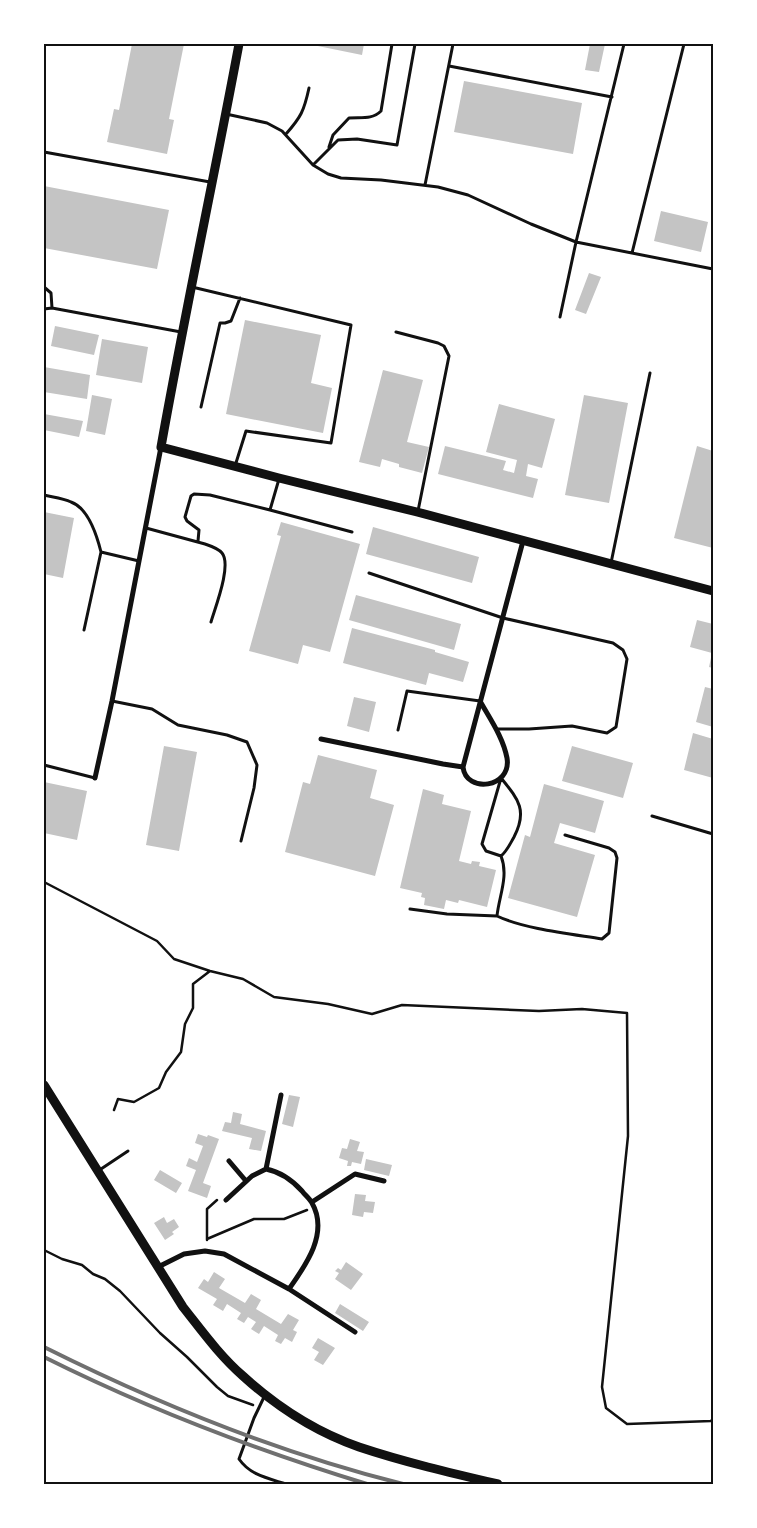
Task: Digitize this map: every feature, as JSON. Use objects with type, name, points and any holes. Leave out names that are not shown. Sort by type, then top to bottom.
[{"type":"street","points":[[96,778],[162,447],[181,332],[213,183],[239,44]]},
{"type":"street","points":[[162,447],[417,512],[713,591]]},
{"type":"street","points":[[480,701],[504,747],[507,763],[504,774],[494,783],[480,784],[467,778],[463,772],[463,767],[480,701],[523,541]]},
{"type":"street","points":[[321,739],[463,767]]},
{"type":"street","points":[[44,1085],[184,1307],[210,1342],[241,1375],[265,1395],[308,1423],[358,1447],[426,1467],[498,1484]]},
{"type":"street","points":[[266,1169],[281,1095]]},
{"type":"street","points":[[229,1161],[246,1181]]},
{"type":"street","points":[[226,1200],[252,1176],[266,1169],[279,1172],[293,1182],[313,1205],[317,1222],[317,1236],[305,1266],[289,1289]]},
{"type":"street","points":[[313,1205],[355,1174],[384,1180]]},
{"type":"street","points":[[158,1267],[184,1254],[205,1251],[224,1254],[289,1289],[356,1332]]},
{"type":"lane","points":[[329,148],[333,135],[349,118],[376,116],[381,111],[392,44]]},
{"type":"lane","points":[[313,165],[338,140],[347,138],[397,145],[415,44]]},
{"type":"lane","points":[[425,185],[453,44]]},
{"type":"lane","points":[[560,317],[576,242],[624,44]]},
{"type":"lane","points":[[632,253],[684,44]]},
{"type":"lane","points":[[449,66],[612,96]]},
{"type":"lane","points":[[286,134],[300,118],[309,88]]},
{"type":"lane","points":[[226,114],[267,123],[286,134],[313,165],[328,174],[342,178],[382,180],[438,187],[468,195],[576,242],[713,269],[713,266]]},
{"type":"lane","points":[[44,152],[213,183]]},
{"type":"lane","points":[[44,287],[51,293],[52,308]]},
{"type":"lane","points":[[191,287],[351,325],[331,443],[246,431],[235,467]]},
{"type":"lane","points":[[201,407],[220,323],[231,321],[240,298]]},
{"type":"lane","points":[[44,309],[52,308],[181,332]]},
{"type":"lane","points":[[396,332],[438,343],[444,346],[449,356],[417,512]]},
{"type":"lane","points":[[611,564],[650,373]]},
{"type":"lane","points":[[270,510],[279,478]]},
{"type":"lane","points":[[198,541],[199,530],[187,521],[185,517],[190,496],[194,494],[210,495],[352,532]]},
{"type":"lane","points":[[44,495],[73,502],[87,516],[96,534],[101,552],[84,630]]},
{"type":"lane","points":[[146,528],[213,546],[225,558],[224,578],[210,622]]},
{"type":"lane","points":[[101,552],[139,561]]},
{"type":"lane","points":[[369,573],[503,618],[613,643],[623,650],[627,658],[616,727],[612,731],[606,733],[572,726],[529,730],[496,729]]},
{"type":"lane","points":[[398,730],[407,691],[480,701]]},
{"type":"lane","points":[[112,701],[152,709],[178,725],[228,735],[247,742],[257,765],[254,788],[241,841]]},
{"type":"lane","points":[[44,765],[96,778]]},
{"type":"lane","points":[[501,778],[518,800],[521,811],[517,830],[506,852],[501,856]]},
{"type":"lane","points":[[497,916],[505,866],[501,856],[486,851],[482,844],[501,778]]},
{"type":"lane","points":[[652,816],[713,834]]},
{"type":"lane","points":[[410,909],[447,914],[497,916],[529,926],[602,939],[609,933],[617,858],[609,848],[565,835]]},
{"type":"lane","points":[[98,1171],[128,1151]]},
{"type":"lane","points":[[265,1395],[239,1458],[245,1467],[255,1474],[286,1484]]},
{"type":"path","points":[[44,882],[157,941],[174,959],[210,971],[243,979],[274,997],[328,1004],[372,1014],[402,1004],[539,1011],[582,1009],[627,1014],[628,1136],[602,1386],[606,1408],[627,1424],[711,1421],[713,1419]]},
{"type":"path","points":[[114,1110],[118,1099],[134,1102],[159,1088],[166,1072],[181,1052],[185,1024],[193,1008],[193,984],[210,971]]},
{"type":"path","points":[[205,1251],[207,1209],[212,1204]]},
{"type":"path","points":[[207,1239],[254,1219],[289,1218],[313,1205]]},
{"type":"path","points":[[44,1250],[62,1260],[82,1265],[93,1274],[105,1279],[120,1291],[160,1333],[217,1387],[236,1400],[259,1407]]},
{"type":"building","points":[[132,44],[184,44],[169,119],[174,120],[167,154],[107,142],[114,109],[119,110]]},
{"type":"building","points":[[308,44],[364,44],[362,55]]},
{"type":"building","points":[[590,44],[605,44],[599,72],[585,70]]},
{"type":"building","points":[[464,81],[582,103],[573,154],[454,132]]},
{"type":"building","points":[[44,186],[169,210],[157,269],[44,248]]},
{"type":"building","points":[[661,211],[708,222],[701,252],[654,241]]},
{"type":"building","points":[[589,273],[601,277],[586,314],[575,310]]},
{"type":"building","points":[[245,320],[321,335],[311,383],[332,388],[323,433],[226,414]]},
{"type":"building","points":[[55,326],[99,335],[94,355],[51,346]]},
{"type":"building","points":[[102,339],[148,347],[142,383],[96,375]]},
{"type":"building","points":[[44,367],[90,375],[87,399],[44,392]]},
{"type":"building","points":[[383,370],[423,380],[407,442],[429,447],[422,473],[399,467],[399,464],[382,459],[380,467],[359,462]]},
{"type":"building","points":[[92,395],[112,399],[105,435],[86,431]]},
{"type":"building","points":[[584,395],[628,403],[609,503],[565,495]]},
{"type":"building","points":[[499,404],[555,419],[542,468],[528,464],[526,476],[538,479],[533,498],[438,474],[445,446],[506,461],[503,470],[514,473],[517,460],[486,452]]},
{"type":"building","points":[[44,414],[83,421],[79,437],[44,430]]},
{"type":"building","points":[[697,446],[713,451],[713,548],[674,538]]},
{"type":"building","points":[[44,512],[74,518],[63,578],[44,574]]},
{"type":"building","points":[[281,522],[360,544],[330,652],[303,645],[298,664],[249,651],[281,536],[277,535]]},
{"type":"building","points":[[373,527],[479,557],[472,583],[366,554]]},
{"type":"building","points":[[356,595],[461,624],[454,650],[349,620]]},
{"type":"building","points":[[697,620],[713,624],[713,668],[709,667],[712,653],[690,647]]},
{"type":"building","points":[[352,628],[435,650],[435,652],[469,662],[463,682],[429,673],[426,685],[343,663]]},
{"type":"building","points":[[705,687],[713,689],[713,727],[696,722]]},
{"type":"building","points":[[354,697],[376,702],[369,732],[347,726]]},
{"type":"building","points":[[693,733],[713,739],[713,778],[684,770]]},
{"type":"building","points":[[164,746],[197,752],[179,851],[146,845]]},
{"type":"building","points":[[572,746],[633,763],[623,798],[562,781]]},
{"type":"building","points":[[318,755],[377,770],[370,798],[394,805],[375,876],[285,852],[303,782],[310,784]]},
{"type":"building","points":[[44,782],[87,791],[77,840],[44,833]]},
{"type":"building","points":[[544,784],[604,801],[595,833],[560,823],[554,843],[595,855],[577,917],[508,898],[525,835],[530,837]]},
{"type":"building","points":[[423,789],[444,795],[442,804],[471,811],[459,861],[471,864],[472,861],[480,862],[479,866],[496,870],[487,907],[459,900],[458,903],[446,900],[444,909],[424,905],[425,898],[421,897],[422,893],[400,888]]},
{"type":"building","points":[[289,1095],[300,1097],[293,1127],[282,1124]]},
{"type":"building","points":[[233,1112],[242,1114],[240,1124],[266,1131],[261,1151],[249,1149],[252,1138],[222,1131],[225,1122],[231,1123]]},
{"type":"building","points":[[198,1134],[219,1139],[203,1183],[211,1186],[207,1198],[188,1191],[196,1170],[186,1166],[189,1158],[197,1162],[203,1146],[195,1143]]},
{"type":"building","points":[[350,1139],[360,1142],[357,1151],[364,1152],[361,1164],[352,1162],[351,1166],[347,1166],[348,1161],[339,1158],[342,1148],[347,1149]]},
{"type":"building","points":[[366,1159],[392,1165],[389,1176],[364,1170]]},
{"type":"building","points":[[160,1170],[182,1183],[176,1193],[154,1180]]},
{"type":"building","points":[[355,1194],[366,1195],[365,1201],[375,1202],[373,1213],[364,1212],[363,1217],[352,1215]]},
{"type":"building","points":[[164,1217],[167,1223],[174,1219],[179,1227],[172,1232],[174,1234],[165,1240],[154,1223]]},
{"type":"building","points":[[346,1262],[363,1274],[351,1290],[335,1279],[339,1273],[335,1271],[338,1268],[341,1270]]},
{"type":"building","points":[[214,1272],[225,1279],[219,1288],[245,1303],[251,1294],[261,1300],[256,1309],[281,1324],[288,1314],[299,1320],[293,1330],[297,1332],[292,1342],[285,1338],[281,1344],[275,1341],[278,1335],[264,1326],[259,1334],[251,1329],[256,1322],[248,1317],[244,1323],[237,1319],[241,1313],[227,1304],[223,1311],[213,1305],[217,1299],[198,1288],[204,1279],[208,1282]]},
{"type":"building","points":[[340,1304],[369,1322],[363,1331],[335,1313]]},
{"type":"building","points":[[318,1338],[335,1348],[323,1365],[314,1360],[319,1352],[312,1348]]},
{"type":"railway","points":[[44,1347],[131,1388],[220,1425],[311,1458],[403,1484]]},
{"type":"railway","points":[[44,1357],[123,1394],[243,1443],[367,1484]]}]
